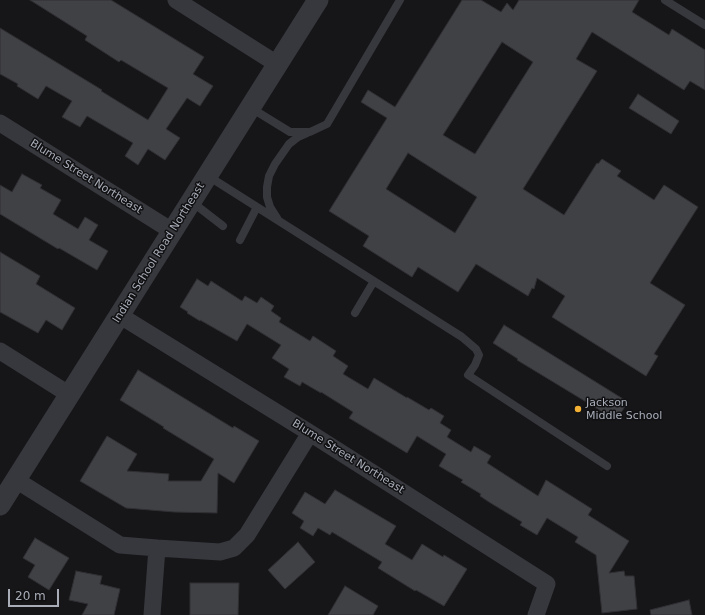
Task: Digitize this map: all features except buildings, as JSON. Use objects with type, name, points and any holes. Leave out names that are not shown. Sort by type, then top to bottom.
[{"type":"street","points":[[176,0],[277,64]]},
{"type":"street","name":"Indian School Road Northeast","points":[[0,505],[318,0]]},
{"type":"street","name":"Blume Street Northeast","points":[[0,123],[172,231]]},
{"type":"street","name":"Blume Street Northeast","points":[[119,315],[310,433],[547,584],[536,615]]},
{"type":"street","points":[[0,351],[70,395]]},
{"type":"street","points":[[16,480],[120,545],[220,552],[234,548],[247,535],[310,433]]},
{"type":"street","points":[[152,615],[157,548]]},
{"type":"lane","points":[[279,221],[270,206],[267,197],[267,187],[270,176],[281,153],[298,137],[327,124],[400,0]]},
{"type":"lane","points":[[665,0],[705,25]]},
{"type":"lane","points":[[250,107],[290,132],[310,132]]},
{"type":"lane","points":[[207,175],[476,348],[479,356],[468,375],[607,466]]},
{"type":"lane","points":[[191,201],[223,226]]},
{"type":"lane","points":[[240,240],[257,207]]},
{"type":"lane","points":[[355,313],[374,282]]},
{"type":"place","name":"Jackson Middle School","points":[[578,409]]}]
